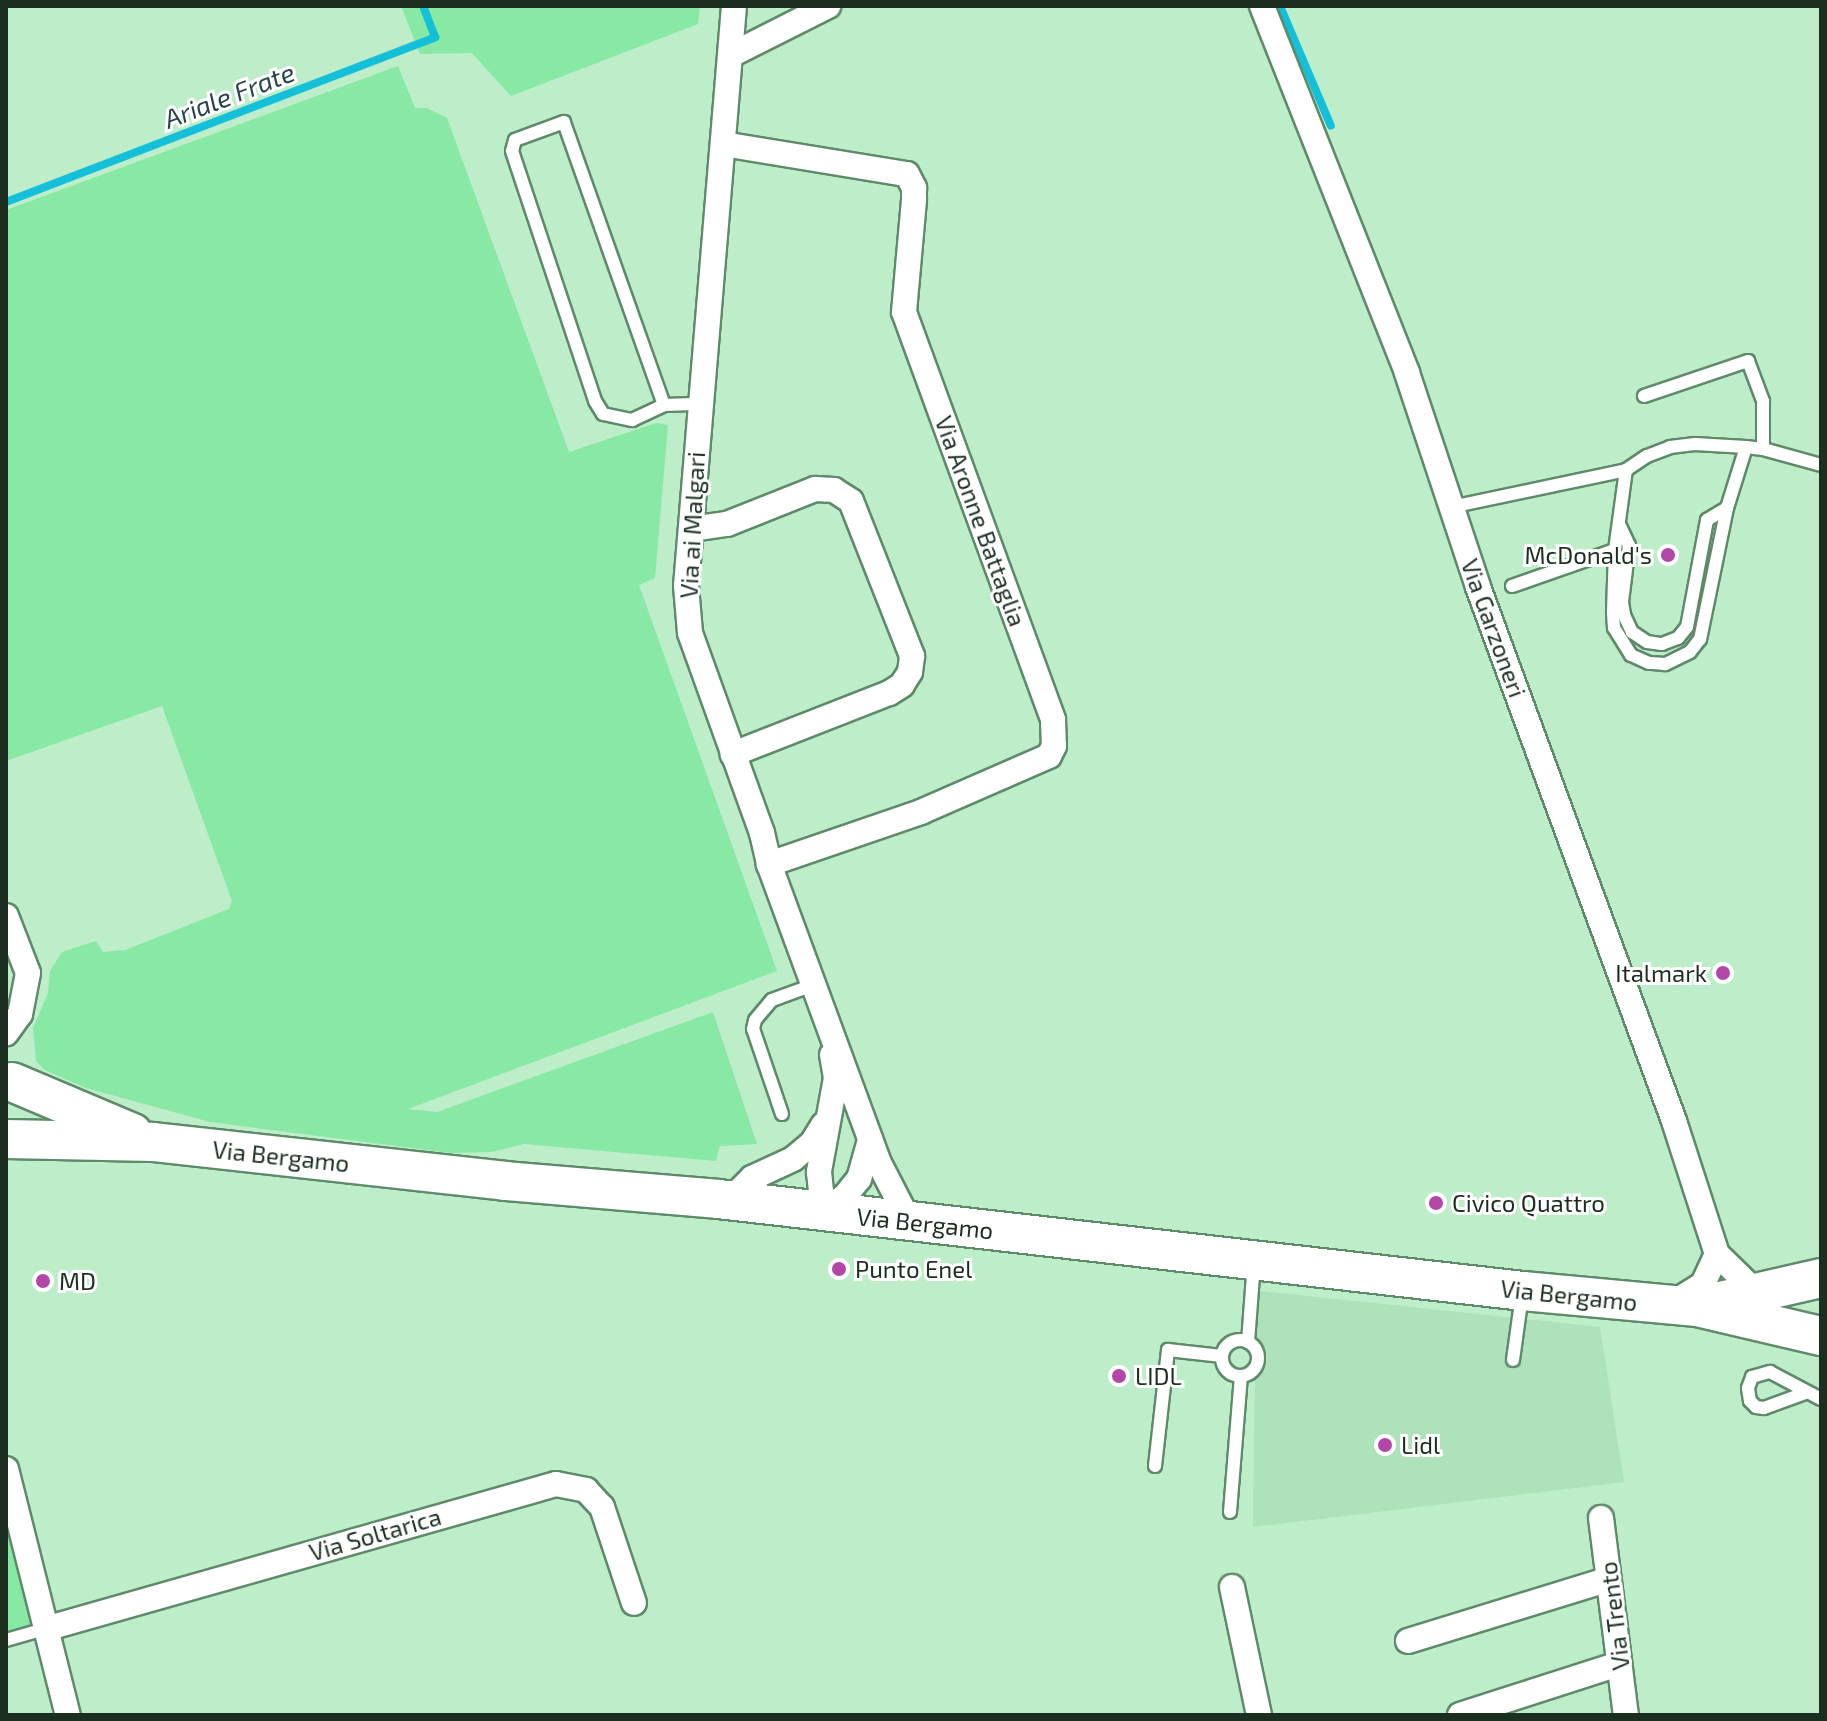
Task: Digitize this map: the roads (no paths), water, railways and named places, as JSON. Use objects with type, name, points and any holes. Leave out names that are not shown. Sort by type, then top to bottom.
[{"type":"main road","name":"Via Bergamo","points":[[6,1125],[14,1102],[9,1075]]},
{"type":"main road","name":"Via Bergamo","points":[[9,1075],[153,1142]]},
{"type":"main road","name":"Via Bergamo","points":[[6,1139],[153,1142],[505,1181],[823,1211],[1523,1291],[1682,1306],[1821,1336]]},
{"type":"main road","name":"Via Bergamo","points":[[1682,1306],[1821,1278]]},
{"type":"street","name":"Via ai Malgari","points":[[734,6],[686,586],[690,633],[762,833],[769,864],[887,1184],[909,1221]]},
{"type":"street","points":[[731,55],[828,6]]},
{"type":"street","name":"Via Garzoneri","points":[[1262,6],[1407,373],[1451,507],[1674,1121],[1717,1254],[1757,1293]]},
{"type":"street","name":"Via Aronne Battaglia","points":[[723,144],[907,174],[914,188],[914,200],[904,312],[1053,720],[1054,746],[1049,756],[921,812],[769,864]]},
{"type":"street","points":[[691,529],[727,524],[815,489],[834,490],[851,501],[912,656],[910,672],[902,685],[889,693],[733,754]]},
{"type":"street","points":[[6,916],[28,973],[20,1014],[6,1033]]},
{"type":"street","name":"Via ai Malgari","points":[[823,1211],[819,1172],[836,1078],[827,1021]]},
{"type":"street","name":"Via ai Malgari","points":[[729,1201],[752,1178],[793,1159],[812,1143],[827,1119]]},
{"type":"street","points":[[823,1211],[845,1196],[859,1179],[871,1138]]},
{"type":"street","points":[[1682,1306],[1681,1301],[1703,1284],[1717,1254]]},
{"type":"street","points":[[6,1469],[68,1715]]},
{"type":"street","name":"Via Soltarica","points":[[45,1629],[556,1484],[586,1490],[602,1507],[634,1603]]},
{"type":"street","name":"Via Trento","points":[[1601,1518],[1626,1715]]},
{"type":"street","points":[[1408,1641],[1609,1579]]},
{"type":"street","points":[[1232,1587],[1259,1715]]},
{"type":"street","points":[[1460,1715],[1619,1664]]},
{"type":"lane","points":[[664,405],[564,122],[515,140],[512,151],[595,401],[603,414],[616,420],[632,420],[664,405],[700,404]]},
{"type":"lane","points":[[1644,396],[1748,361],[1763,401],[1763,449]]},
{"type":"lane","points":[[1451,507],[1626,470],[1647,456],[1670,447],[1695,444],[1763,449],[1821,465]]},
{"type":"lane","points":[[1626,470],[1615,550],[1614,628],[1620,643],[1631,655],[1649,663],[1679,659],[1700,639],[1706,621],[1727,508],[1746,447]]},
{"type":"lane","points":[[1619,524],[1629,545],[1622,602],[1624,615],[1632,632],[1647,642],[1662,644],[1678,638],[1687,627],[1707,520],[1727,508]]},
{"type":"lane","points":[[1512,586],[1615,550]]},
{"type":"lane","points":[[782,1114],[753,1029],[755,1020],[772,1000],[813,985]]},
{"type":"lane","points":[[1248,1342],[1254,1260]]},
{"type":"lane","points":[[1513,1360],[1523,1291]]},
{"type":"lane","points":[[1231,1342],[1248,1342],[1256,1350],[1257,1362],[1251,1371],[1241,1376],[1226,1369],[1222,1356],[1231,1342]]},
{"type":"lane","points":[[1155,1466],[1168,1350],[1222,1356]]},
{"type":"lane","points":[[1230,1512],[1241,1376]]},
{"type":"lane","points":[[1805,1393],[1821,1399]]},
{"type":"lane","points":[[6,1640],[45,1629]]},
{"type":"waterway","name":"Ariale Frate","points":[[6,202],[435,37],[423,6]]},
{"type":"waterway","name":"Ariale Frate","points":[[1280,6],[1331,126]]},
{"type":"place","name":"McDonald's","points":[[1668,555]]},
{"type":"place","name":"Italmark","points":[[1723,973]]},
{"type":"place","name":"Civico Quattro","points":[[1436,1203]]},
{"type":"place","name":"Punto Enel","points":[[839,1269]]},
{"type":"place","name":"MD","points":[[43,1281]]},
{"type":"place","name":"LIDL","points":[[1119,1376]]},
{"type":"place","name":"Lidl","points":[[1385,1445]]}]
